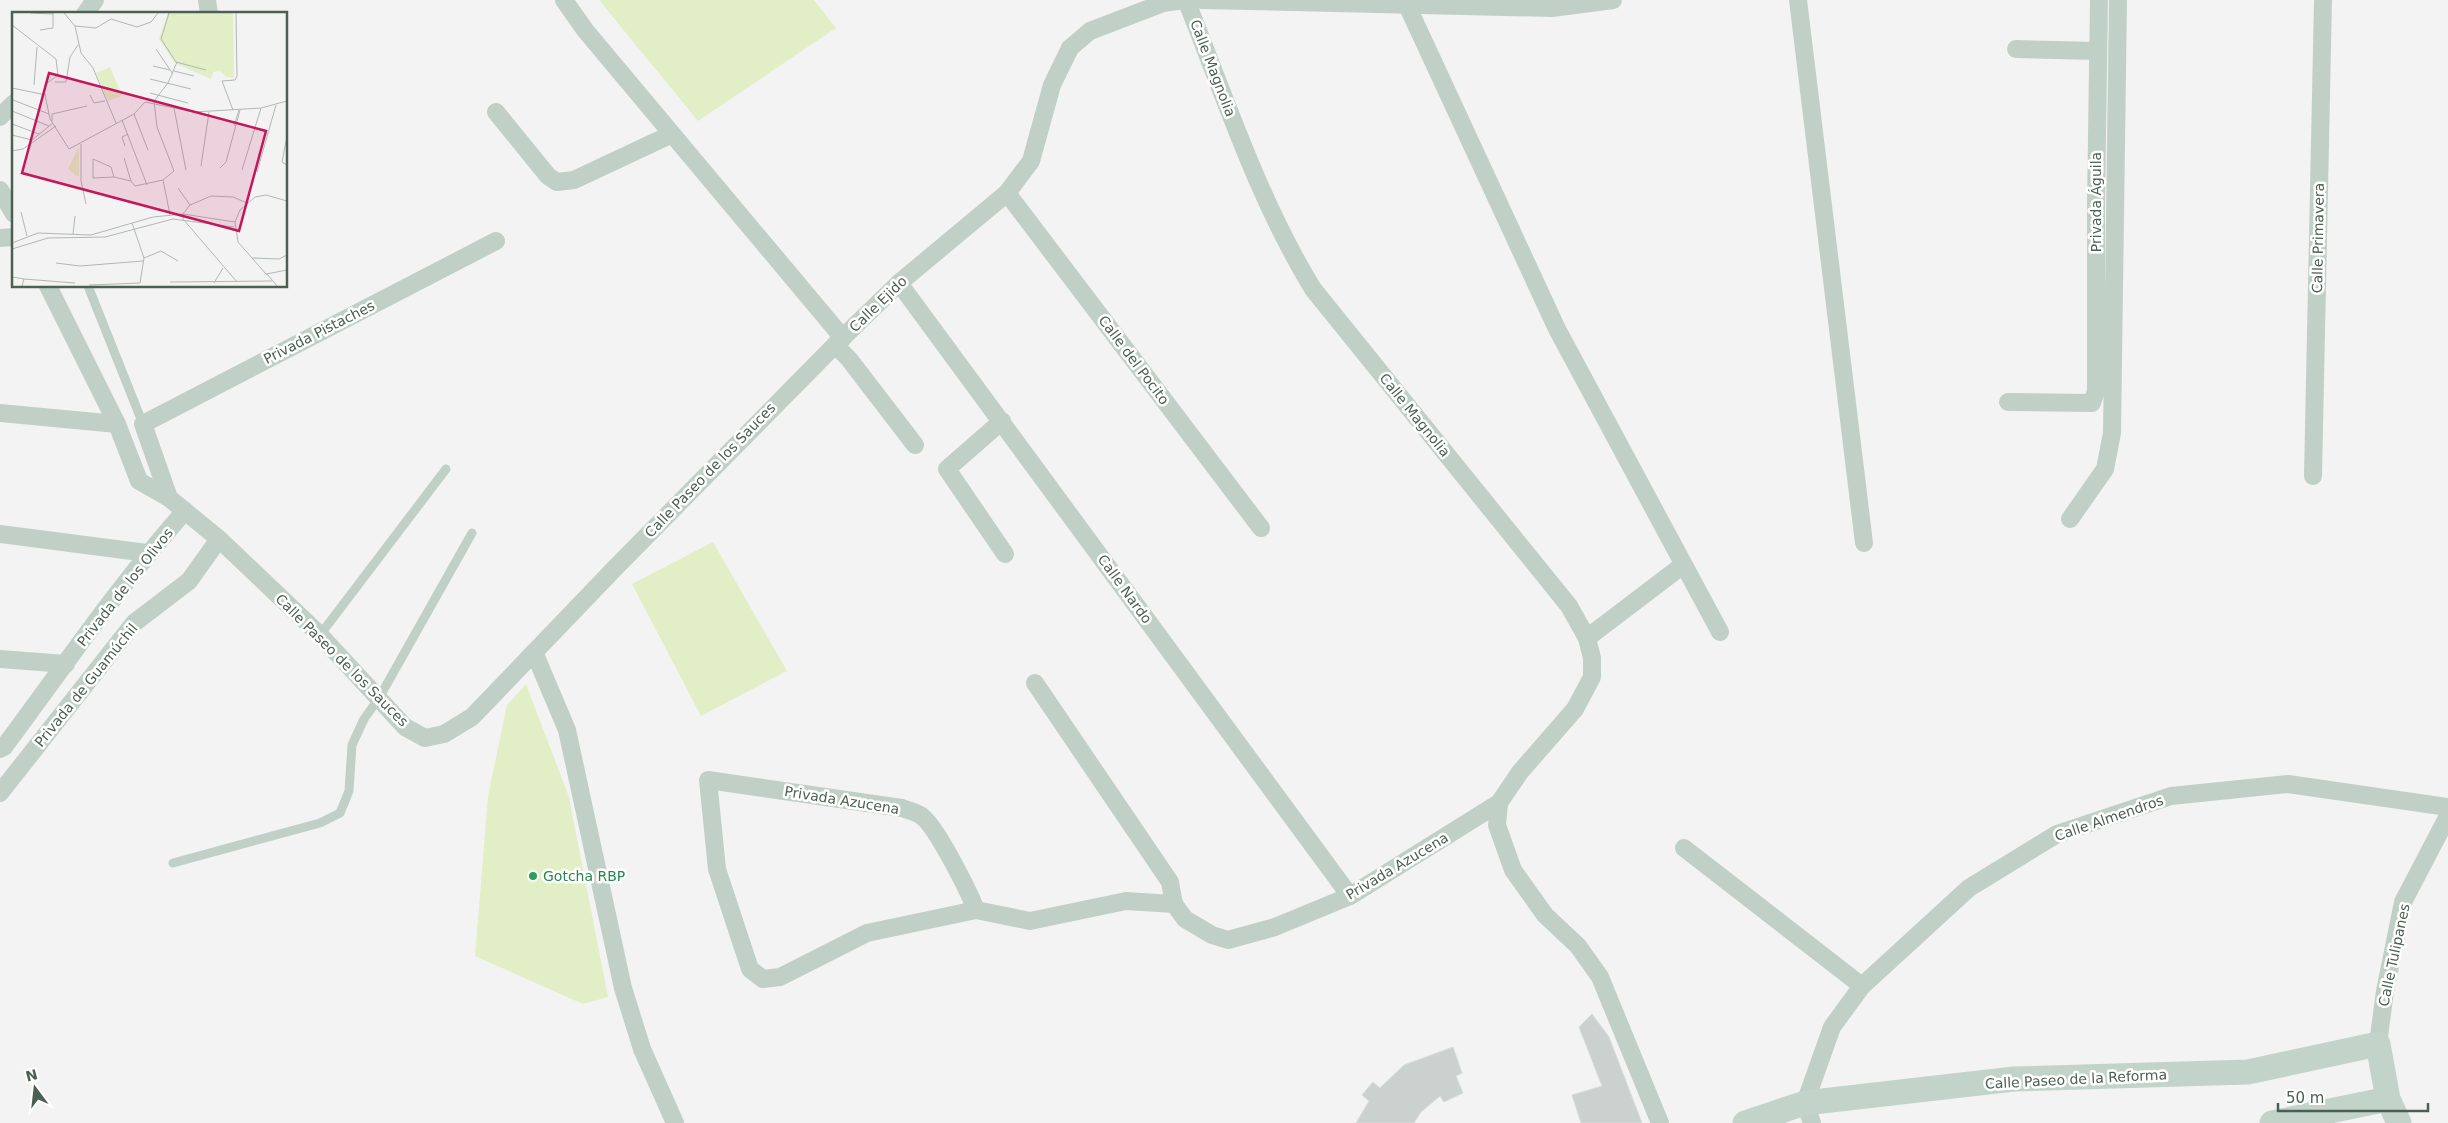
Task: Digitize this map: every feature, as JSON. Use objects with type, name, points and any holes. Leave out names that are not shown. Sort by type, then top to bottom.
[{"type":"main road","points":[[2378,1044],[2388,1099],[2399,1123]]},
{"type":"main road","name":"Calle Paseo de la Reforma","points":[[1745,1123],[2014,1080],[2248,1072],[2378,1044]]},
{"type":"main road","points":[[2272,1123],[2388,1099]]},
{"type":"street","points":[[87,12],[95,0]]},
{"type":"street","name":"Calle Ejido","points":[[564,0],[585,30],[672,134],[839,342],[899,283],[1007,193],[1031,162],[1052,84],[1070,48],[1090,31],[1163,3],[1185,0]]},
{"type":"street","name":"Calle Magnolia","points":[[1185,0],[1219,86],[1294,258],[1313,289],[1569,606],[1587,638],[1592,658],[1592,677],[1575,709],[1520,772],[1499,803]]},
{"type":"street","points":[[1201,0],[1552,8],[1613,0]]},
{"type":"street","points":[[1798,0],[1864,543]]},
{"type":"street","name":"Privada Águila","points":[[2008,402],[2092,403],[2096,392],[2099,0]]},
{"type":"street","points":[[2070,518],[2105,468],[2112,433],[2118,0]]},
{"type":"street","name":"Calle Primavera","points":[[2313,476],[2323,0]]},
{"type":"street","points":[[1407,5],[1557,329],[1720,632]]},
{"type":"street","points":[[2016,49],[2098,51]]},
{"type":"street","points":[[0,117],[12,105]]},
{"type":"street","points":[[496,112],[548,176],[557,182],[574,180],[672,134]]},
{"type":"street","points":[[0,190],[12,211]]},
{"type":"street","name":"Calle del Pocito","points":[[1007,193],[1262,528]]},
{"type":"street","name":"Privada Pistaches","points":[[143,424],[496,241]]},
{"type":"street","name":"Calle Nardo","points":[[899,283],[1350,896]]},
{"type":"street","name":"Calle Paseo de los Sauces","points":[[49,288],[117,424],[139,481],[169,498],[219,539],[320,635],[405,727],[425,738],[444,734],[472,718],[534,652],[839,342]]},
{"type":"street","points":[[839,342],[849,359],[915,445]]},
{"type":"street","points":[[0,413],[117,424]]},
{"type":"street","points":[[1002,422],[947,469],[1005,554]]},
{"type":"street","points":[[143,424],[169,498]]},
{"type":"street","name":"Privada de los Olivos","points":[[0,749],[66,664],[147,553],[185,511]]},
{"type":"street","points":[[0,534],[147,553]]},
{"type":"street","name":"Privada de Guamúchil","points":[[0,793],[134,623],[190,581],[219,539]]},
{"type":"street","points":[[1587,638],[1683,565]]},
{"type":"street","points":[[534,652],[567,730],[623,988],[642,1049],[675,1123]]},
{"type":"street","points":[[0,659],[66,664]]},
{"type":"street","points":[[976,910],[1030,921],[1126,901],[1174,904],[1170,882],[1036,683]]},
{"type":"street","name":"Privada Azucena","points":[[708,780],[902,808],[922,815],[969,892],[976,910],[868,932],[780,977],[763,978],[750,969],[716,869],[708,780]]},
{"type":"street","name":"Calle Almendros","points":[[1809,1113],[1832,1027],[1862,986],[1969,888],[2057,834],[2171,796],[2288,784],[2448,807]]},
{"type":"street","points":[[1499,803],[1497,825],[1514,870],[1545,915],[1578,946],[1600,977],[1660,1123]]},
{"type":"street","name":"Privada Azucena","points":[[1174,904],[1185,919],[1212,935],[1228,940],[1275,927],[1350,896],[1499,803]]},
{"type":"street","name":"Calle Tulipanes","points":[[2378,1044],[2385,991],[2403,902],[2448,816]]},
{"type":"street","points":[[1684,848],[1862,986]]},
{"type":"lane","points":[[89,288],[143,424]]},
{"type":"lane","points":[[320,635],[446,469]]},
{"type":"lane","points":[[173,863],[320,823],[340,813],[349,791],[352,745],[364,719],[379,698],[472,533]]},
{"type":"green space","points":[[599,0],[814,0],[836,28],[698,121]]},
{"type":"green space","points":[[713,542],[787,671],[701,716],[632,584]]},
{"type":"green space","name":"Gotcha RBP","points":[[526,684],[569,797],[608,997],[583,1004],[475,956],[488,796],[507,705]]},
{"type":"building","points":[[1592,1014],[1609,1037],[1642,1123],[1581,1123],[1572,1095],[1602,1086],[1579,1027]]},
{"type":"building","points":[[1453,1047],[1462,1073],[1456,1076],[1463,1093],[1444,1102],[1440,1096],[1421,1112],[1414,1123],[1356,1123],[1369,1101],[1362,1095],[1373,1082],[1380,1088],[1404,1065]]},
{"type":"place","name":"Gotcha RBP","points":[[533,876]]}]
